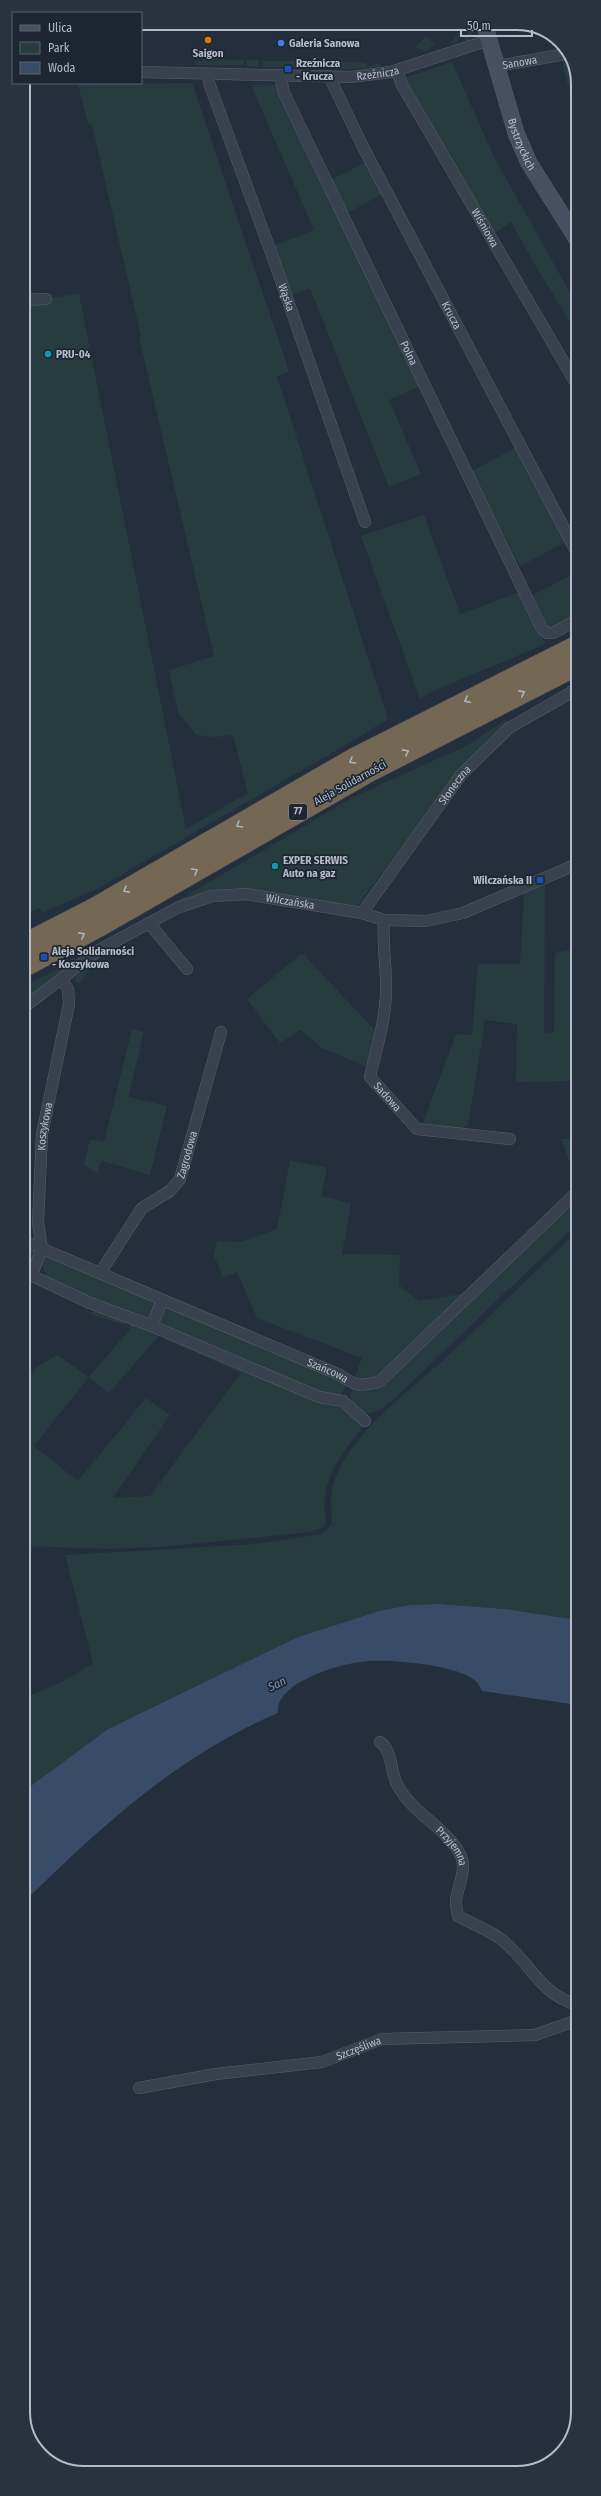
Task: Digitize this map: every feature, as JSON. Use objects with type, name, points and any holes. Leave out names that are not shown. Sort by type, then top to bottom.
[{"type":"highway","name":"Aleja Solidarności","points":[[30,941],[95,908],[355,758],[571,649]]},
{"type":"highway","name":"Aleja Solidarności","points":[[30,963],[103,924],[368,772],[571,669]]},
{"type":"street","name":"Bystrzyckich","points":[[483,30],[489,40]]},
{"type":"street","name":"Bystrzyckich","points":[[486,30],[516,133],[529,163],[571,230]]},
{"type":"street","name":"Rzeźnicza","points":[[142,72],[280,76],[359,76],[397,70],[489,40]]},
{"type":"street","name":"Sanowa","points":[[497,66],[562,55]]},
{"type":"street","name":"Wiśniowa","points":[[397,70],[402,86],[571,375]]},
{"type":"street","name":"Wąska","points":[[209,74],[209,83],[272,255],[365,522]]},
{"type":"street","name":"Polna","points":[[280,76],[284,93],[335,203],[542,629],[547,633],[553,632],[571,623]]},
{"type":"street","name":"Krucza","points":[[330,76],[363,147],[571,542]]},
{"type":"street","points":[[30,300],[46,299]]},
{"type":"street","name":"Słoneczna","points":[[362,913],[461,775],[509,728],[571,695]]},
{"type":"street","name":"WiIczańska","points":[[30,1003],[62,980],[99,950],[188,904],[212,896],[229,893],[246,894],[362,913],[384,920],[405,922],[444,919],[490,902],[571,867]]},
{"type":"street","name":"Sadowa","points":[[384,920],[382,938],[386,994],[383,1018],[370,1077],[417,1129],[510,1139]]},
{"type":"street","points":[[149,924],[187,969]]},
{"type":"street","name":"Koszykowa","points":[[30,1270],[42,1248],[38,1223],[42,1134],[69,1004],[68,989],[62,980]]},
{"type":"street","name":"Zagrodowa","points":[[100,1273],[142,1208],[170,1191],[180,1179],[221,1032]]},
{"type":"street","name":"Szańcowa","points":[[30,1243],[340,1374],[352,1384],[379,1382],[571,1198]]},
{"type":"street","name":"Szańcowa","points":[[30,1275],[90,1303],[152,1326],[319,1397],[343,1401]]},
{"type":"street","points":[[152,1326],[162,1300]]},
{"type":"street","points":[[352,1384],[343,1401],[365,1421]]},
{"type":"street","name":"Przyjemna","points":[[380,1742],[386,1747],[397,1786],[417,1810],[444,1835],[461,1857],[463,1871],[456,1902],[458,1916],[501,1939],[548,1991],[563,2001],[571,2003]]},
{"type":"street","name":"Szczęśliwa","points":[[139,2088],[216,2074],[322,2062],[382,2039],[535,2035],[571,2022]]},
{"type":"green space","points":[[461,30],[463,30],[457,42],[450,44]]},
{"type":"green space","points":[[469,30],[473,30],[467,42],[464,39]]},
{"type":"green space","points":[[426,36],[435,45],[425,51],[415,47]]},
{"type":"green space","points":[[202,59],[244,60],[244,65],[195,65],[195,61],[201,61]]},
{"type":"green space","points":[[247,60],[259,60],[259,66],[247,67]]},
{"type":"green space","points":[[262,61],[307,61],[307,64],[314,64],[314,67],[263,67]]},
{"type":"green space","points":[[316,61],[366,63],[367,67],[379,63],[382,66],[358,69],[318,68]]},
{"type":"green space","points":[[452,62],[494,157],[571,294],[571,323],[539,272],[511,222],[492,235],[406,84],[407,77]]},
{"type":"green space","points":[[562,62],[567,63],[570,74],[571,97]]},
{"type":"green space","points":[[192,83],[289,371],[277,377],[388,719],[97,889],[42,913],[39,908],[30,912],[30,300],[79,294],[186,829],[248,793],[233,735],[215,737],[196,735],[178,713],[169,670],[214,656],[139,337],[141,336],[92,125],[88,124],[78,84]]},
{"type":"green space","points":[[276,84],[420,386],[389,400],[421,474],[389,487],[310,288],[288,296],[271,247],[314,230],[251,85]]},
{"type":"green space","points":[[367,162],[384,193],[346,214],[330,180]]},
{"type":"green space","points":[[519,446],[568,541],[520,566],[472,471]]},
{"type":"green space","points":[[424,515],[460,614],[520,592],[545,644],[429,693],[420,699],[361,536]]},
{"type":"green space","points":[[571,575],[571,619],[550,628],[547,627],[533,595]]},
{"type":"green space","points":[[505,720],[510,723],[412,834],[357,906],[352,908],[247,888],[218,890],[195,896],[147,919],[353,797],[466,746]]},
{"type":"green space","points":[[545,884],[544,1033],[554,1032],[555,953],[571,950],[570,1081],[516,1082],[517,1024],[485,1020],[468,1125],[457,1131],[421,1128],[456,1034],[472,1035],[478,964],[520,964],[524,893]]},
{"type":"green space","points":[[302,953],[375,1030],[367,1067],[322,1048],[300,1030],[280,1043],[247,999]]},
{"type":"green space","points":[[74,957],[76,960],[30,996],[30,983],[64,966]]},
{"type":"green space","points":[[92,964],[94,965],[79,983],[75,982],[76,976]]},
{"type":"green space","points":[[132,1029],[144,1032],[128,1097],[167,1106],[150,1175],[102,1161],[97,1173],[84,1165],[90,1139],[104,1142]]},
{"type":"green space","points":[[561,1139],[571,1139],[571,1166]]},
{"type":"green space","points":[[290,1160],[327,1168],[321,1196],[351,1203],[342,1254],[400,1255],[399,1285],[419,1301],[467,1293],[373,1381],[354,1379],[362,1358],[257,1318],[237,1272],[223,1277],[214,1256],[217,1241],[241,1242],[277,1229]]},
{"type":"green space","points":[[571,1201],[571,1230],[393,1400],[375,1412],[365,1413],[355,1405],[350,1397],[351,1392],[355,1388],[371,1387]]},
{"type":"green space","points":[[571,1237],[571,1619],[505,1609],[439,1604],[410,1605],[379,1611],[298,1637],[108,1729],[30,1787],[30,1695],[66,1680],[93,1663],[65,1555],[257,1544],[322,1534],[332,1524],[331,1494],[336,1476],[358,1440],[387,1409],[451,1353]]},
{"type":"green space","points":[[30,1248],[37,1252],[33,1262],[30,1264]]},
{"type":"green space","points":[[45,1255],[154,1301],[156,1305],[153,1318],[148,1320],[99,1304],[47,1278],[41,1263]]},
{"type":"green space","points":[[163,1304],[269,1348],[346,1384],[344,1390],[339,1395],[331,1398],[158,1324]]},
{"type":"green space","points":[[95,1310],[126,1321],[124,1325],[90,1314]]},
{"type":"green space","points":[[131,1322],[353,1413],[359,1420],[362,1428],[345,1450],[332,1471],[326,1494],[326,1522],[323,1527],[311,1532],[160,1547],[107,1549],[30,1546],[30,1375],[38,1366],[57,1355],[89,1377],[131,1328],[129,1327]],"holes":[[[159,1336],[241,1373],[150,1496],[113,1498],[170,1415],[146,1398],[78,1481],[34,1446],[89,1377],[109,1393]]]},
{"type":"water","name":"San","points":[[439,1604],[505,1609],[571,1619],[571,1704],[482,1691],[476,1681],[464,1674],[423,1664],[392,1661],[369,1661],[344,1665],[328,1670],[298,1683],[287,1692],[280,1702],[278,1713],[242,1730],[208,1749],[174,1771],[142,1795],[111,1820],[30,1896],[30,1787],[108,1729],[298,1637],[379,1611],[410,1605]]},
{"type":"place","name":"Saigon","points":[[208,40]]},
{"type":"place","name":"Galeria Sanowa","points":[[281,43]]},
{"type":"place","name":"Rzeźnicza - Krucza","points":[[288,69]]},
{"type":"place","name":"PRU-04","points":[[48,354]]},
{"type":"place","name":"EXPER SERWIS Auto na gaz","points":[[275,866]]},
{"type":"place","name":"Wilczańska II","points":[[540,880]]},
{"type":"place","name":"Aleja Solidarności - Koszykowa","points":[[44,957]]}]
